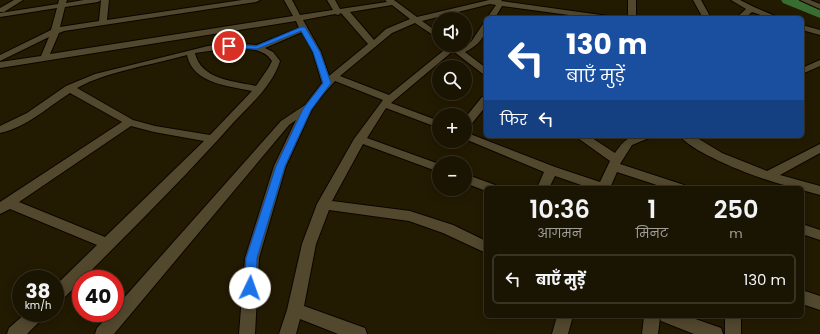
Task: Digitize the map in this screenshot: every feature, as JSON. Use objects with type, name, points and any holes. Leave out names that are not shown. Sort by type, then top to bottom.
[{"type":"street","points":[[0,2],[16,0]]},
{"type":"street","points":[[0,10],[19,0]]},
{"type":"street","points":[[0,15],[62,3],[98,0]]},
{"type":"street","points":[[103,23],[105,0]]},
{"type":"street","points":[[0,58],[55,32],[103,23],[256,0]]},
{"type":"street","points":[[288,0],[297,19],[317,52],[330,80],[387,102],[432,122]]},
{"type":"street","points":[[331,0],[372,44]]},
{"type":"street","points":[[632,0],[632,16]]},
{"type":"street","points":[[697,0],[706,16]]},
{"type":"street","points":[[734,0],[751,9],[770,16]]},
{"type":"street","points":[[804,0],[820,7]]},
{"type":"street","points":[[0,65],[341,12],[391,2],[432,32]]},
{"type":"street","points":[[492,16],[496,2]]},
{"type":"street","points":[[247,334],[252,258],[280,166],[310,106],[330,80],[372,44],[389,32],[415,20],[496,2],[594,16]]},
{"type":"street","points":[[44,59],[55,32],[62,3]]},
{"type":"street","points":[[742,16],[751,9]]},
{"type":"street","points":[[804,28],[820,33]]},
{"type":"street","points":[[257,48],[303,29]]},
{"type":"street","points":[[472,46],[484,31]]},
{"type":"street","points":[[0,130],[20,121],[69,88],[95,77],[191,52],[217,47],[241,46],[257,48],[273,55],[276,61],[274,67],[259,89],[213,139],[64,287]]},
{"type":"street","points":[[191,52],[191,61],[196,69],[204,75],[221,81],[259,89]]},
{"type":"street","points":[[287,334],[295,310],[309,244],[324,204],[360,140],[387,102],[449,52]]},
{"type":"street","points":[[459,52],[484,70]]},
{"type":"street","points":[[804,70],[820,63]]},
{"type":"street","points":[[69,88],[129,122],[154,129],[213,139]]},
{"type":"street","points":[[472,116],[484,101]]},
{"type":"street","points":[[103,334],[285,123],[310,106]]},
{"type":"street","points":[[4,206],[129,122]]},
{"type":"street","points":[[472,138],[551,170],[598,186]]},
{"type":"street","points":[[583,138],[615,163],[675,186]]},
{"type":"street","points":[[689,138],[718,156],[770,176],[803,186]]},
{"type":"street","points":[[605,186],[628,139]]},
{"type":"street","points":[[360,140],[432,166]]},
{"type":"street","points":[[770,176],[820,148]]},
{"type":"street","points":[[544,186],[551,170]]},
{"type":"street","points":[[472,181],[486,186]]},
{"type":"street","points":[[804,186],[820,191]]},
{"type":"street","points":[[324,204],[380,214],[410,216],[448,229],[484,245]]},
{"type":"street","points":[[4,206],[108,244]]},
{"type":"street","points":[[804,230],[820,235]]},
{"type":"street","points":[[804,298],[820,303]]},
{"type":"street","points":[[295,310],[359,334]]},
{"type":"street","points":[[560,334],[564,318]]},
{"type":"street","points":[[650,334],[652,318]]},
{"type":"street","points":[[672,318],[715,334]]},
{"type":"street","points":[[733,318],[733,334]]},
{"type":"street","points":[[15,334],[28,322]]},
{"type":"waterway","points":[[789,0],[820,13]]},
{"type":"route","points":[[229,46],[257,48],[303,29],[317,52],[327,83],[307,109],[280,166],[252,258],[250,288]]}]
